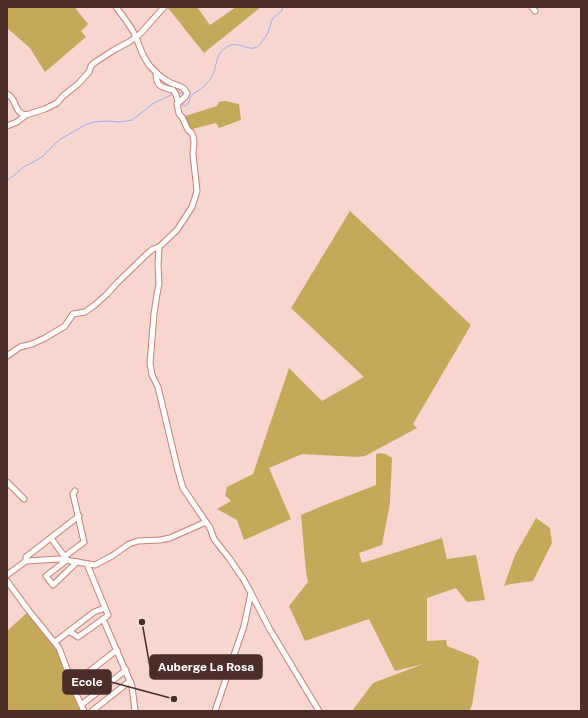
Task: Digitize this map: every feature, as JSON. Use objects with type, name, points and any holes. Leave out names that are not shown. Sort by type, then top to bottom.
[{"type":"street","points":[[116,7],[130,26],[145,60],[168,82],[185,88],[187,95],[178,103]]},
{"type":"street","points":[[7,126],[18,122],[26,115],[45,109],[57,103],[78,84],[89,72],[94,63],[140,34],[164,7]]},
{"type":"street","points":[[7,356],[20,347],[32,344],[45,338],[65,326],[73,314],[85,312],[91,308],[153,249],[159,247],[177,230],[192,206],[197,191],[193,154],[193,136],[179,114],[177,96],[175,92],[158,85],[156,81],[156,72]]},
{"type":"street","points":[[7,94],[13,98],[20,112],[26,115]]},
{"type":"street","points":[[159,247],[158,265],[160,284],[154,314],[150,363],[151,372],[158,387],[180,481],[212,531],[214,539],[244,580],[269,628],[319,711]]},
{"type":"street","points":[[7,482],[24,499]]},
{"type":"street","points":[[76,491],[73,494],[84,542],[46,576],[53,585],[77,562]]},
{"type":"street","points":[[26,561],[26,557],[78,516]]},
{"type":"street","points":[[7,575],[26,561],[66,558],[77,562],[95,565],[112,556],[129,544],[138,541],[170,538],[206,522]]},
{"type":"street","points":[[51,538],[66,558]]},
{"type":"street","points":[[68,631],[78,637],[109,615],[86,564]]},
{"type":"street","points":[[7,581],[62,653],[84,711]]},
{"type":"street","points":[[216,711],[244,626],[251,593]]},
{"type":"street","points":[[55,642],[94,612],[105,608]]},
{"type":"street","points":[[103,619],[132,686],[134,710]]},
{"type":"street","points":[[73,684],[117,650]]},
{"type":"street","points":[[81,705],[126,670]]},
{"type":"street","points":[[92,711],[130,681]]},
{"type":"shaded area","points":[[7,7],[76,7],[88,24],[81,31],[86,37],[45,72],[30,48],[7,28]]},
{"type":"shaded area","points":[[197,7],[210,25],[236,7],[261,7],[204,53],[168,8]]},
{"type":"shaded area","points":[[225,101],[239,104],[241,120],[219,128],[216,123],[188,130],[182,117],[217,106],[219,102]]},
{"type":"shaded area","points":[[350,211],[471,325],[413,424],[417,428],[365,456],[358,457],[302,454],[269,468],[291,519],[244,540],[237,520],[217,509],[231,501],[225,495],[227,487],[253,474],[289,368],[322,401],[364,377],[291,308]]},
{"type":"shaded area","points":[[376,454],[386,454],[392,458],[390,503],[382,545],[359,553],[362,563],[442,538],[447,559],[476,555],[485,600],[467,602],[456,588],[427,598],[427,641],[446,640],[447,646],[475,657],[479,661],[472,705],[469,711],[352,711],[373,683],[423,664],[395,671],[369,619],[305,641],[289,606],[308,582],[301,515],[376,485]]},
{"type":"shaded area","points":[[536,518],[550,528],[552,543],[533,581],[504,586],[515,555]]},
{"type":"shaded area","points":[[29,611],[64,658],[62,664],[81,711],[7,711],[7,631]]},
{"type":"waterway","points":[[181,103],[185,106],[193,94],[210,80],[219,55],[225,48],[230,45],[240,45],[248,48],[257,47],[268,33],[272,20],[283,7]]},
{"type":"waterway","points":[[178,92],[183,94],[183,96]]},
{"type":"waterway","points":[[7,181],[24,167],[42,157],[59,140],[85,125],[94,122],[120,122],[132,120],[154,103],[173,94]]},
{"type":"place","name":"Auberge La Rosa","points":[[142,622]]},
{"type":"place","name":"Ecole","points":[[174,699]]}]
